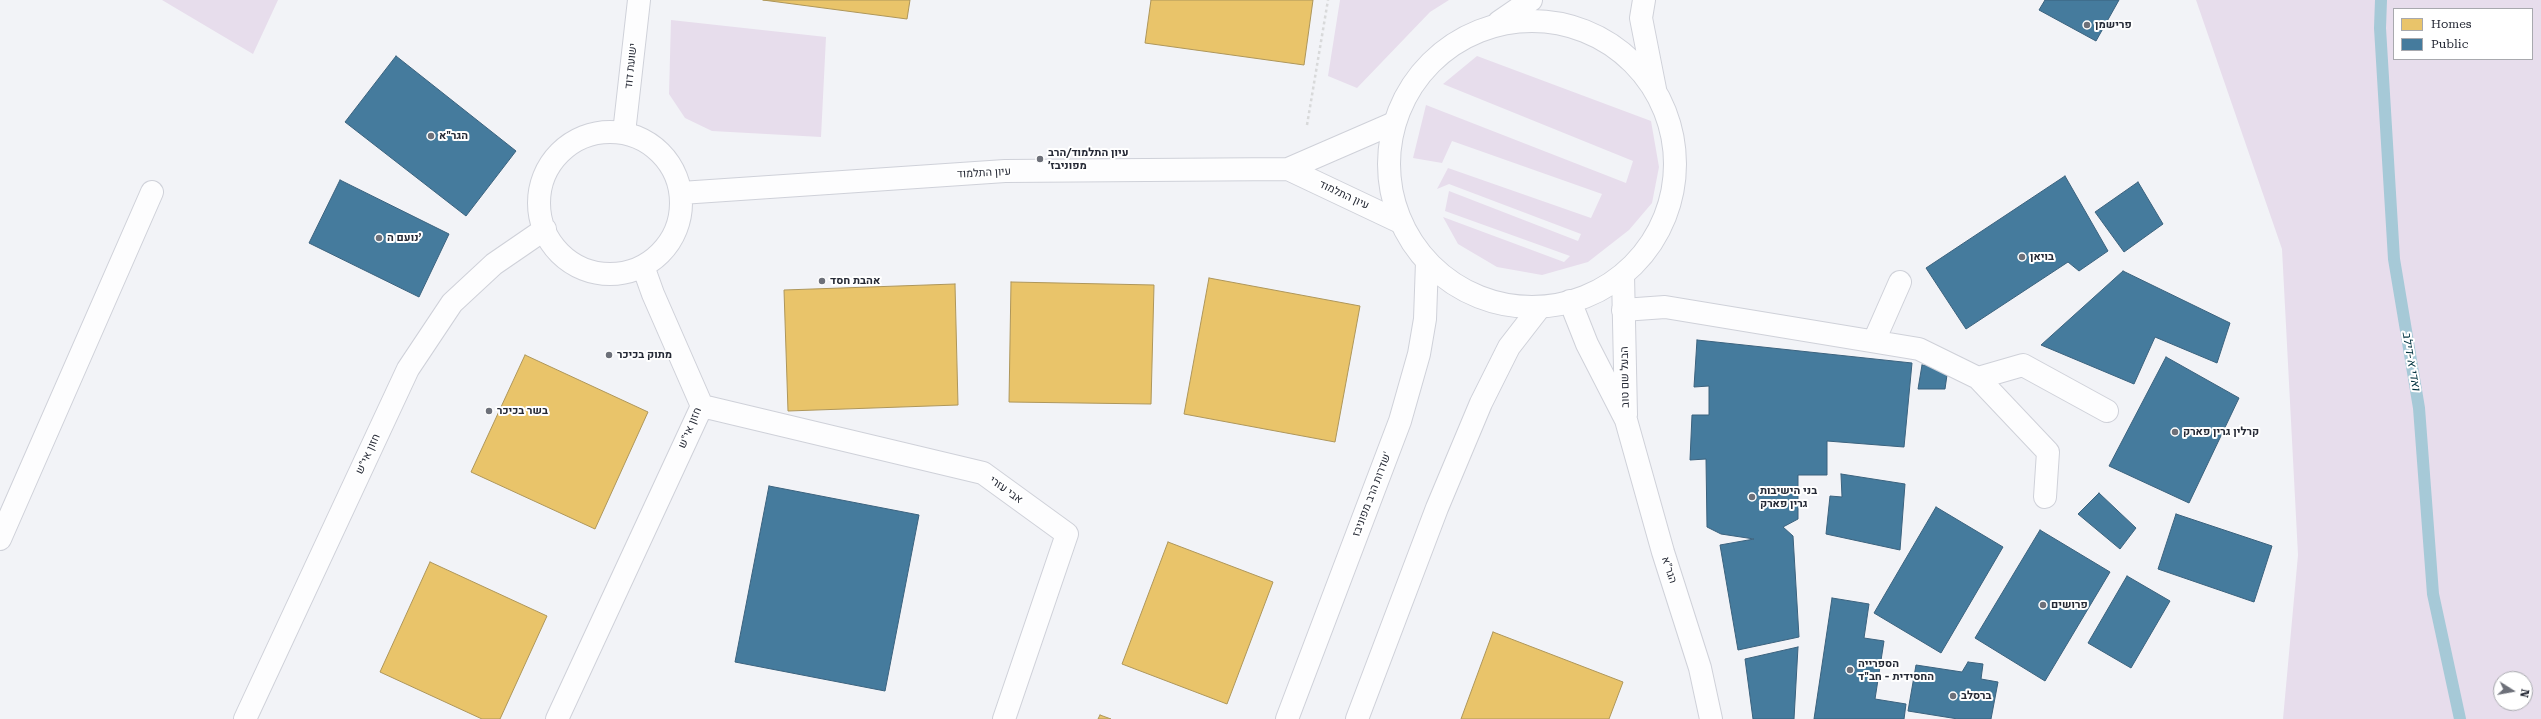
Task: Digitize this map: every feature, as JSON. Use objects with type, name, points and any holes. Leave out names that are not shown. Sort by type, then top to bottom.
[{"type":"street","name":"ישועת דוד","points":[[624,133],[638,0]]},
{"type":"street","points":[[1532,0],[1494,26],[1456,42],[1421,74],[1405,97],[1394,123],[1389,173],[1400,222],[1411,243],[1426,262],[1444,278],[1484,300],[1527,308],[1570,302],[1590,296],[1623,275],[1647,249],[1665,218],[1675,176],[1672,133],[1656,92],[1641,18],[1644,0]]},
{"type":"street","points":[[1494,26],[1528,20],[1561,23],[1593,34],[1629,58],[1656,92]]},
{"type":"street","name":"עיון התלמוד","points":[[681,193],[1005,171],[1288,169],[1394,123]]},
{"type":"street","points":[[599,132],[624,133],[639,137],[659,151],[673,169],[681,193],[679,222],[668,244],[643,266],[619,274],[592,272],[569,261],[554,247],[545,229],[539,200],[544,176],[550,164],[567,146],[599,132]]},
{"type":"street","name":"עיון התלמוד","points":[[1288,169],[1400,222]]},
{"type":"street","points":[[0,539],[152,192]]},
{"type":"street","name":"חזון אי\"ש","points":[[245,719],[408,369],[452,303],[494,264],[545,229]]},
{"type":"street","name":"שדרות הרב מפוניבז'","points":[[1287,719],[1400,421],[1419,354],[1425,319],[1426,262]]},
{"type":"street","name":"חזון אי\"ש","points":[[557,719],[702,406],[652,294],[643,266]]},
{"type":"street","name":"הבעל שם טוב","points":[[1623,275],[1626,420]]},
{"type":"street","points":[[1874,342],[1900,282]]},
{"type":"street","name":"הבעל שם טוב","points":[[1570,302],[1587,344],[1626,420]]},
{"type":"street","points":[[1357,719],[1437,508],[1480,403],[1509,347],[1540,307]]},
{"type":"street","points":[[1623,310],[1664,307],[1919,349],[1978,378],[2048,452],[2045,497]]},
{"type":"street","points":[[1978,378],[2023,365],[2107,411]]},
{"type":"street","name":"אבי עזרי","points":[[702,406],[983,473],[1067,534],[1004,719]]},
{"type":"street","name":"הגר\"א","points":[[1626,420],[1663,552],[1700,668],[1711,719]]},
{"type":"path","points":[[1306,131],[1328,0]]},
{"type":"shaded area","points":[[162,0],[278,0],[253,54]]},
{"type":"shaded area","points":[[1340,0],[1449,0],[1430,12],[1357,88],[1328,76]]},
{"type":"shaded area","points":[[2196,0],[2541,0],[2541,719],[2283,719],[2298,555],[2282,249]]},
{"type":"shaded area","points":[[671,20],[826,37],[821,137],[712,131],[685,118],[669,94]]},
{"type":"shaded area","points":[[1477,56],[1651,121],[1659,167],[1652,203],[1629,230],[1588,262],[1542,275],[1497,267],[1458,244],[1443,217],[1564,262],[1570,256],[1445,211],[1449,191],[1578,241],[1581,234],[1449,184],[1437,189],[1448,168],[1591,218],[1602,194],[1452,141],[1442,163],[1413,158],[1426,105],[1626,183],[1633,161],[1443,84]]},
{"type":"building: Homes","points":[[763,0],[910,0],[907,19]]},
{"type":"building: Homes","points":[[1151,0],[1313,0],[1304,65],[1145,43]]},
{"type":"building: Homes","points":[[1209,278],[1360,306],[1335,442],[1184,414]]},
{"type":"building: Homes","points":[[1011,282],[1154,285],[1151,404],[1009,402]]},
{"type":"building: Homes","points":[[955,284],[958,405],[788,411],[784,290]]},
{"type":"building: Homes","points":[[525,355],[648,412],[595,529],[471,472]]},
{"type":"building: Homes","points":[[1168,542],[1273,582],[1227,704],[1122,664]]},
{"type":"building: Homes","points":[[430,562],[547,616],[500,719],[482,719],[380,672]]},
{"type":"building: Homes","points":[[1493,632],[1623,682],[1609,719],[1461,719]]},
{"type":"building: Homes","points":[[1100,715],[1111,719],[1098,719]]},
{"type":"building: Public","name":"פרישמן","points":[[2045,0],[2119,0],[2096,41],[2039,10]]},
{"type":"building: Public","name":"הגר\"א","points":[[396,56],[516,151],[466,216],[345,122]]},
{"type":"building: Public","name":"בויאן","points":[[2065,176],[2108,251],[2079,271],[2068,262],[1966,329],[1926,268]]},
{"type":"building: Public","name":"נועם ה’","points":[[340,180],[449,234],[419,297],[309,243]]},
{"type":"building: Public","points":[[2138,182],[2163,224],[2124,252],[2095,212]]},
{"type":"building: Public","points":[[2123,271],[2230,323],[2217,363],[2155,337],[2134,384],[2041,345]]},
{"type":"building: Public","name":"בני הישיבות גרין פארק","points":[[1697,340],[1912,363],[1904,447],[1827,441],[1827,475],[1798,475],[1798,519],[1783,527],[1793,536],[1799,637],[1738,650],[1720,545],[1754,539],[1721,534],[1707,527],[1706,459],[1690,460],[1692,415],[1709,415],[1709,386],[1694,387]]},
{"type":"building: Public","name":"קרלין גרין פארק","points":[[2166,357],[2239,398],[2189,503],[2109,466]]},
{"type":"building: Public","points":[[1922,365],[1948,368],[1945,389],[1918,389]]},
{"type":"building: Public","points":[[1841,474],[1905,484],[1900,550],[1826,534],[1830,496],[1842,497]]},
{"type":"building: Public","points":[[769,486],[919,515],[885,691],[735,662]]},
{"type":"building: Public","points":[[2099,493],[2136,528],[2120,549],[2078,514]]},
{"type":"building: Public","points":[[1936,507],[2003,547],[1941,653],[1874,613]]},
{"type":"building: Public","points":[[2176,514],[2272,546],[2254,602],[2158,569]]},
{"type":"building: Public","name":"פרושים","points":[[2040,530],[2110,572],[2045,681],[1975,638]]},
{"type":"building: Public","points":[[2127,576],[2170,601],[2131,668],[2088,643]]},
{"type":"building: Public","name":"הספרייה החסידית - חב\"ד","points":[[1832,598],[1869,604],[1864,638],[1884,641],[1875,699],[1906,704],[1904,719],[1814,719]]},
{"type":"building: Public","points":[[1798,647],[1794,719],[1753,719],[1745,659]]},
{"type":"building: Public","name":"ברסלב","points":[[1968,662],[1983,664],[1981,679],[1998,682],[1991,719],[1958,719],[1908,711],[1916,665],[1962,672]]},
{"type":"waterway","name":"ואדי א-דילב","points":[[2381,0],[2380,28],[2394,259],[2419,408],[2433,594],[2460,719]]},
{"type":"place","name":"פרישמן","points":[[2087,25]]},
{"type":"place","name":"הגר\"א","points":[[431,136]]},
{"type":"place","name":"עיון התלמוד/הרב מפוניבז׳","points":[[1040,159]]},
{"type":"place","name":"נועם ה’","points":[[379,238]]},
{"type":"place","name":"בויאן","points":[[2022,257]]},
{"type":"place","name":"אהבת חסד","points":[[822,281]]},
{"type":"place","name":"מתוק בכיכר","points":[[609,355]]},
{"type":"place","name":"בשר בכיכר","points":[[489,411]]},
{"type":"place","name":"קרלין גרין פארק","points":[[2175,432]]},
{"type":"place","name":"בני הישיבות גרין פארק","points":[[1752,497]]},
{"type":"place","name":"פרושים","points":[[2043,605]]},
{"type":"place","name":"הספרייה החסידית - חב\"ד","points":[[1850,670]]},
{"type":"place","name":"ברסלב","points":[[1953,696]]}]
